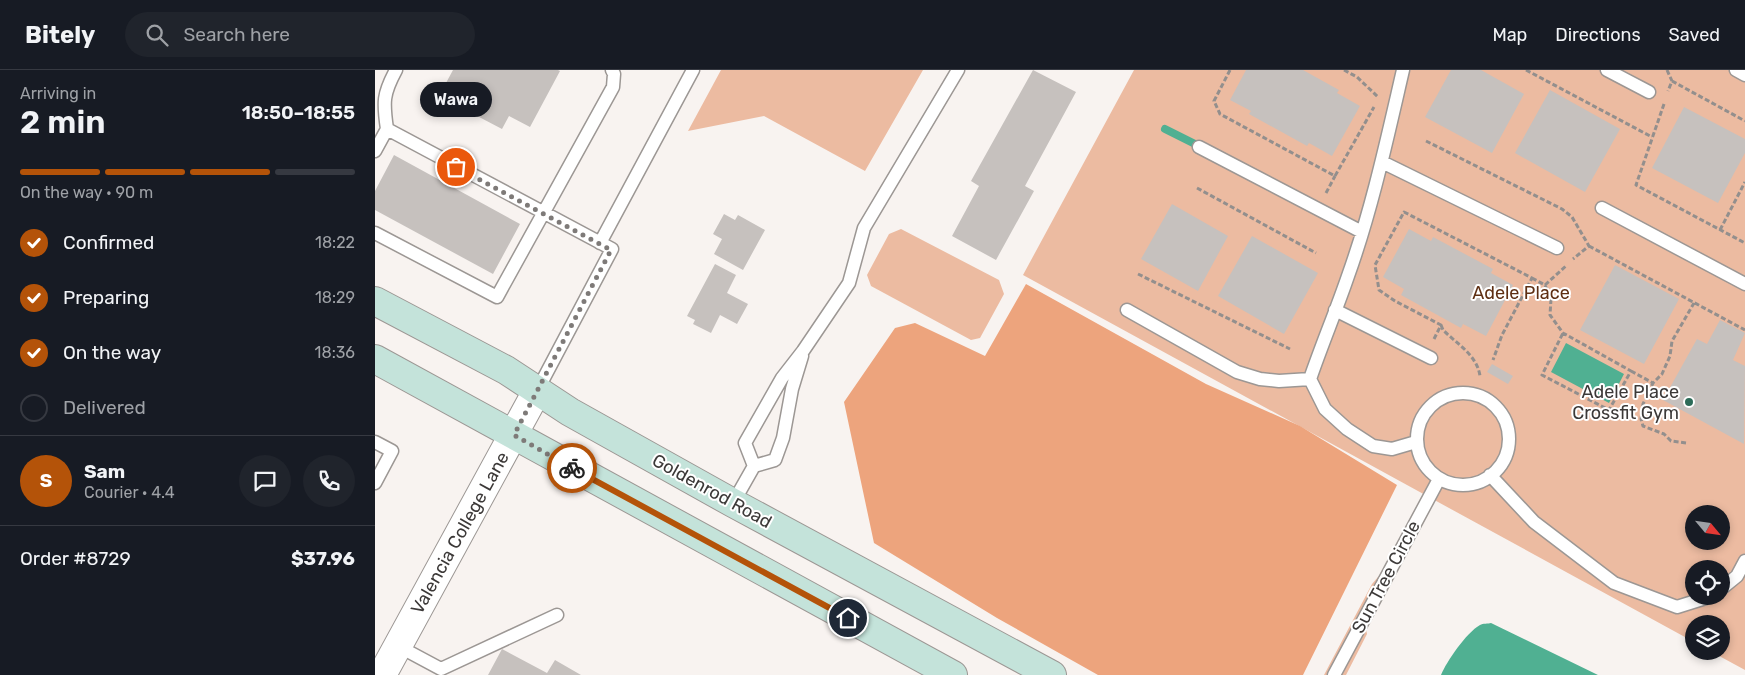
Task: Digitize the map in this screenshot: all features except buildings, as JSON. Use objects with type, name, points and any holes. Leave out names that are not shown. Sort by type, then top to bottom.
[{"type":"main road","name":"Goldenrod Road","points":[[375,301],[506,370],[570,412],[733,503],[1052,675]]},
{"type":"main road","points":[[375,360],[953,675]]},
{"type":"street","name":"Valencia College Lane","points":[[382,675],[537,391]]},
{"type":"lane","points":[[375,150],[387,129],[384,101],[387,88],[397,70]]},
{"type":"lane","points":[[375,233],[497,297],[613,87],[614,74],[612,70]]},
{"type":"lane","points":[[600,243],[693,70]]},
{"type":"lane","points":[[754,466],[745,443],[782,378],[803,351],[849,283],[864,228],[958,70]]},
{"type":"lane","points":[[1403,70],[1382,162],[1349,276],[1310,379],[1325,409],[1347,430],[1373,446],[1392,449],[1416,442]]},
{"type":"lane","points":[[1607,70],[1649,92]]},
{"type":"lane","points":[[1736,70],[1745,75]]},
{"type":"lane","points":[[387,129],[611,250],[537,391]]},
{"type":"lane","points":[[1199,147],[1361,232]]},
{"type":"lane","points":[[1382,162],[1557,248]]},
{"type":"lane","points":[[1602,208],[1745,284]]},
{"type":"lane","points":[[1127,310],[1237,372],[1260,379],[1279,381],[1310,379]]},
{"type":"lane","points":[[1335,310],[1431,358]]},
{"type":"lane","points":[[733,503],[754,466],[775,460],[783,438],[792,389],[803,351]]},
{"type":"lane","points":[[1460,393],[1472,394],[1486,399],[1494,405],[1503,415],[1509,432],[1504,460],[1497,471],[1478,483],[1464,486],[1453,485],[1439,479],[1427,469],[1419,456],[1416,442],[1418,426],[1425,411],[1441,398],[1460,393]]},
{"type":"lane","points":[[375,442],[392,451],[375,483]]},
{"type":"lane","points":[[1490,475],[1534,522],[1614,583],[1677,607],[1685,604]]},
{"type":"lane","name":"Sun Tree Circle","points":[[1334,675],[1439,479]]},
{"type":"lane","points":[[1730,582],[1737,576],[1745,561]]},
{"type":"lane","points":[[398,646],[441,669],[557,615]]},
{"type":"path","points":[[1230,70],[1214,101],[1220,114],[1335,176]]},
{"type":"path","points":[[1325,196],[1379,98],[1357,77],[1344,70]]},
{"type":"path","points":[[1526,70],[1653,137]]},
{"type":"path","points":[[1667,70],[1672,81],[1745,121]]},
{"type":"path","points":[[1672,81],[1636,185],[1745,243]]},
{"type":"path","points":[[1426,141],[1561,209],[1572,217],[1589,246],[1745,330]]},
{"type":"path","points":[[1719,230],[1745,182]]},
{"type":"path","points":[[1197,188],[1316,253]]},
{"type":"path","points":[[1480,376],[1479,366],[1472,356],[1443,330],[1441,325],[1395,301],[1379,290],[1375,265],[1404,212],[1545,285],[1551,299],[1550,315],[1563,333],[1653,383]]},
{"type":"path","points":[[1545,285],[1589,246]]},
{"type":"path","points":[[1139,274],[1290,349]]},
{"type":"path","points":[[1493,360],[1502,335],[1531,278]]},
{"type":"path","points":[[1686,443],[1671,441],[1664,434],[1643,426],[1641,419],[1643,404],[1653,383],[1662,374],[1670,356],[1673,341],[1695,303]]},
{"type":"path","points":[[1433,342],[1441,325]]},
{"type":"path","points":[[1563,333],[1542,375],[1609,410],[1631,371]]},
{"type":"green space","points":[[721,70],[923,70],[865,171],[764,116],[688,131]]},
{"type":"green space","name":"Adele Place","points":[[1134,70],[1745,70],[1745,670],[1727,660],[1730,660],[1730,615],[1685,615],[1685,637],[1023,275]]},
{"type":"green space","points":[[901,229],[999,280],[1004,294],[980,338],[971,340],[871,286],[867,275],[889,234]]},
{"type":"green space","points":[[1378,577],[1385,580],[1365,624],[1367,634],[1346,675],[1324,675],[1372,584]]},
{"type":"shaded area","points":[[1026,284],[1206,384],[1300,426],[1397,485],[1303,675],[1098,675],[997,618],[874,543],[844,402],[895,328],[915,323],[985,356]]},
{"type":"shaded area","points":[[1566,343],[1624,374],[1609,403],[1551,372]]},
{"type":"shaded area","points":[[1491,623],[1598,675],[1441,675],[1452,655],[1469,634],[1481,624]]},
{"type":"waterway","points":[[1165,129],[1195,144]]},
{"type":"way so far","points":[[456,167],[611,250],[514,435],[572,468]]},
{"type":"place","name":"Wawa","points":[[456,167]]},
{"type":"place","name":"Adele Place Crossfit Gym","points":[[1689,402]]},
{"type":"route","points":[[572,468],[848,618]]}]
